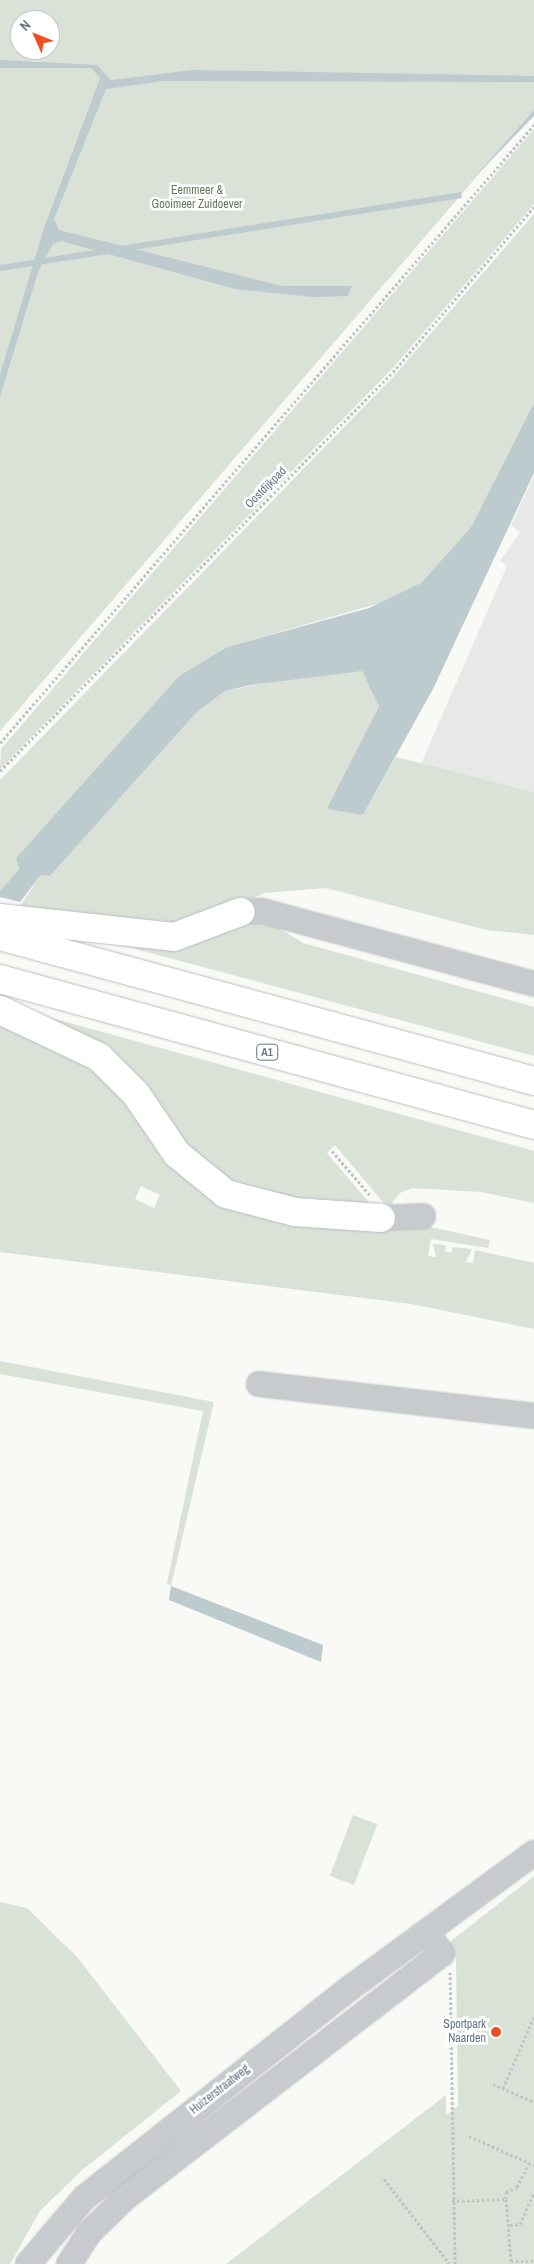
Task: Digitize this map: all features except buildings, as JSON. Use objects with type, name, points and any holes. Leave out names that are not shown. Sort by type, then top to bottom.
[{"type":"highway","points":[[0,918],[164,938],[182,935],[240,912]]},
{"type":"highway","points":[[0,936],[534,1081]]},
{"type":"highway","name":"A1","points":[[0,979],[534,1125]]},
{"type":"highway","points":[[0,1010],[99,1057],[136,1094],[177,1154],[226,1194],[295,1212],[386,1218]]},
{"type":"street","points":[[240,912],[262,911],[534,984]]},
{"type":"street","points":[[386,1218],[423,1216]]},
{"type":"street","points":[[259,1384],[534,1416]]},
{"type":"street","name":"Huizerstraatweg","points":[[28,2264],[84,2198],[427,1932],[534,1853]]},
{"type":"street","points":[[69,2264],[89,2233],[126,2197],[442,1954],[427,1932]]},
{"type":"path","points":[[0,743],[534,125]]},
{"type":"path","name":"Oostdijkpad","points":[[0,771],[393,372],[534,207]]},
{"type":"path","points":[[332,1151],[386,1218]]},
{"type":"path","points":[[442,1954],[450,1966],[452,2201],[455,2264]]},
{"type":"path","points":[[503,2088],[534,2017]]},
{"type":"path","points":[[493,2084],[534,2102]]},
{"type":"path","points":[[469,2136],[534,2165]]},
{"type":"path","points":[[529,2163],[517,2187],[506,2192],[506,2199],[510,2226],[511,2261],[534,2260]]},
{"type":"path","points":[[384,2179],[448,2263],[455,2258]]},
{"type":"path","points":[[510,2226],[520,2224],[534,2192]]},
{"type":"path","points":[[452,2201],[506,2199]]},
{"type":"shaded area","points":[[0,60],[97,65],[111,80],[193,70],[534,76],[534,82],[164,81],[106,89],[54,219],[59,230],[282,286],[352,286],[348,296],[314,297],[235,289],[61,241],[53,244],[38,272],[0,397],[0,375],[44,228],[100,78],[91,68],[0,68]]},
{"type":"shaded area","points":[[534,110],[534,116],[473,179]]},
{"type":"shaded area","points":[[461,192],[462,198],[0,271],[0,265]]},
{"type":"shaded area","points":[[534,403],[534,473],[433,689],[363,815],[327,809],[379,706],[362,671],[251,685],[225,691],[196,713],[50,876],[41,875],[20,902],[0,897],[0,891],[19,869],[16,858],[179,676],[227,647],[369,608],[421,583],[471,527]]},
{"type":"shaded area","points":[[534,476],[534,792],[421,764],[507,566],[500,561],[520,532],[511,525]]},
{"type":"shaded area","points":[[171,1586],[323,1645],[321,1662],[169,1600]]},
{"type":"green space","name":"Eemmeer & Gooimeer Zuidoever","points":[[0,0],[534,0],[534,110],[0,731]]},
{"type":"green space","points":[[534,129],[534,204],[392,369],[0,769],[1,749]]},
{"type":"green space","points":[[534,214],[534,403],[471,527],[421,583],[397,598],[227,647],[179,676],[16,858],[19,869],[0,891],[0,780],[394,376]]},
{"type":"green space","points":[[362,670],[379,706],[328,809],[363,815],[396,757],[534,792],[534,935],[486,930],[326,888],[265,893],[192,925],[20,906],[41,875],[50,876],[196,713],[225,691],[303,675]]},
{"type":"green space","points":[[261,917],[303,943],[534,1007],[534,1056],[91,937]]},
{"type":"green space","points":[[12,1007],[534,1151],[534,1203],[481,1192],[412,1188],[400,1193],[388,1208],[335,1145],[327,1153],[377,1212],[351,1212],[218,1182],[155,1111]]},
{"type":"green space","points":[[0,1022],[91,1062],[187,1174],[490,1240],[488,1248],[431,1239],[428,1256],[436,1257],[433,1244],[446,1245],[445,1251],[451,1253],[453,1247],[472,1249],[466,1262],[473,1263],[475,1250],[534,1263],[534,1329],[411,1304],[0,1252]],"holes":[[[141,1186],[160,1195],[154,1208],[135,1199]]]},
{"type":"green space","points":[[0,1361],[214,1402],[171,1586],[167,1583],[203,1411],[0,1374]]},
{"type":"green space","points":[[353,1815],[377,1824],[354,1885],[330,1876]]},
{"type":"green space","name":"Sportpark Naarden","points":[[534,1876],[534,2264],[226,2264],[446,2095],[446,2115],[458,2106],[456,1957],[446,1945]]},
{"type":"green space","points":[[0,1902],[27,1908],[77,1957],[181,2091],[81,2171],[40,2211],[10,2264],[0,2264]]},
{"type":"place","name":"Sportpark Naarden","points":[[496,2032]]}]
